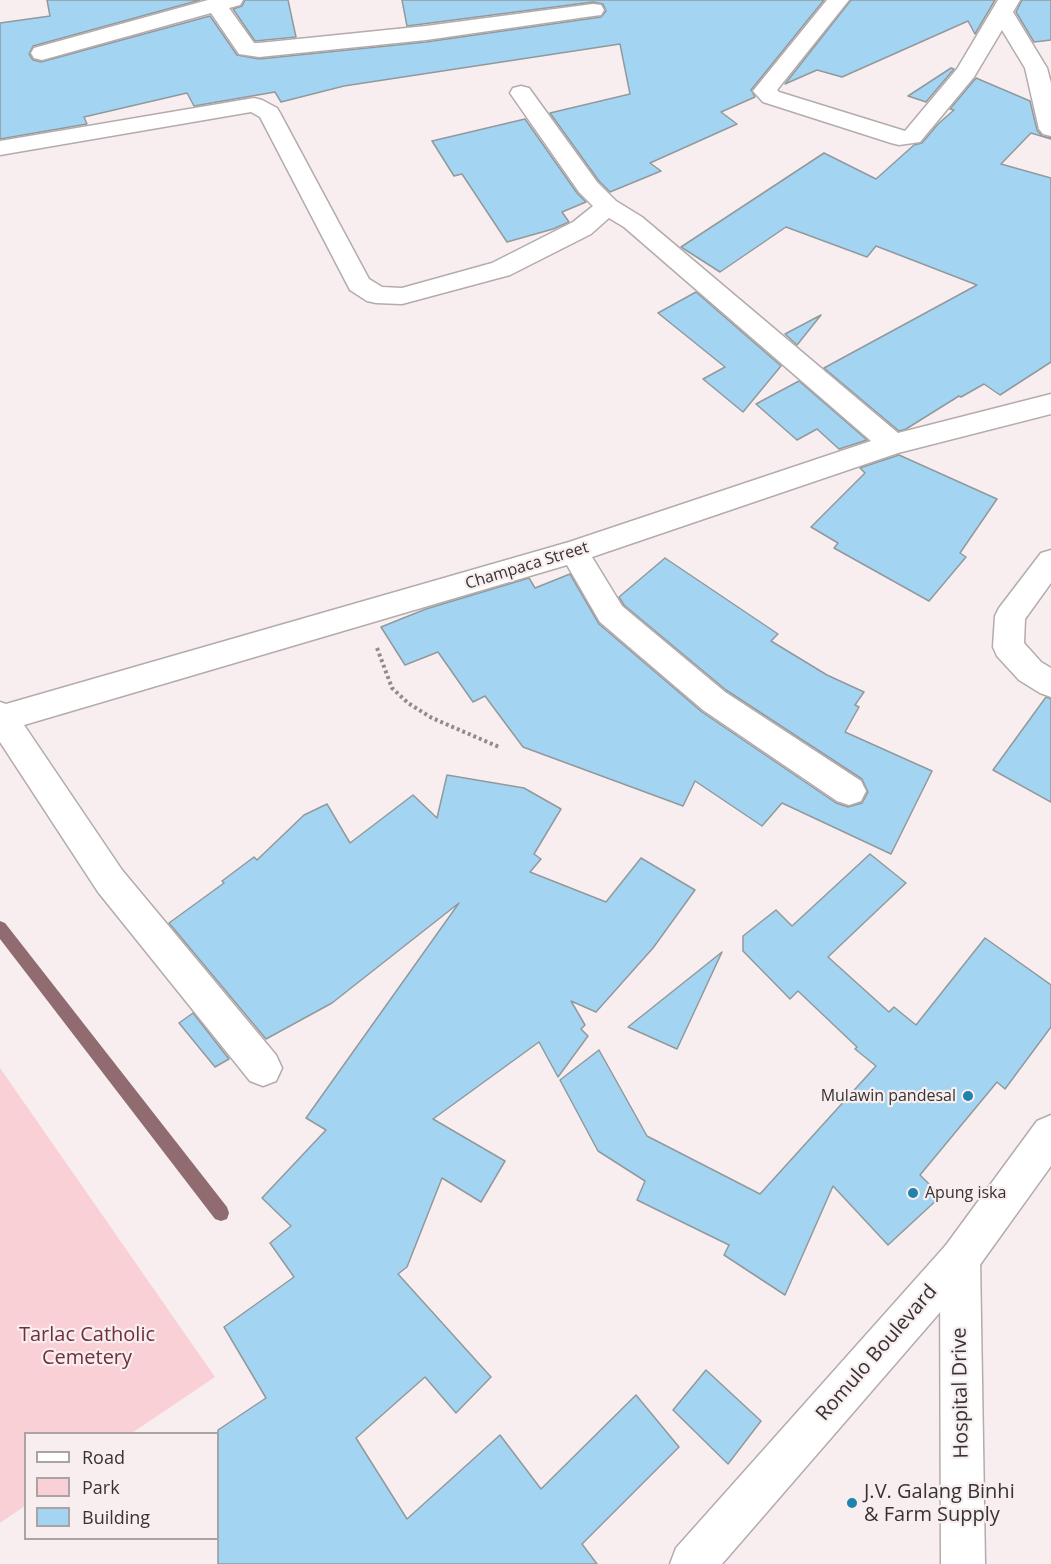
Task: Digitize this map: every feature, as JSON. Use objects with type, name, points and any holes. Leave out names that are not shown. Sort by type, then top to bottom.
[{"type":"main road","points":[[838,0],[764,91],[771,97],[899,138],[912,137],[959,80],[1006,6]]},
{"type":"main road","points":[[42,53],[224,3],[247,49],[259,50],[426,33],[593,10]]},
{"type":"main road","points":[[1006,6],[1036,68],[1051,129]]},
{"type":"main road","points":[[521,93],[588,187],[608,206],[633,222],[893,444]]},
{"type":"main road","points":[[0,148],[235,106],[254,105],[269,113],[359,284],[376,295],[402,296],[501,269],[582,228],[608,206]]},
{"type":"main road","name":"Champaca Street","points":[[1,717],[574,552],[893,444],[1051,404]]},
{"type":"main road","points":[[574,552],[611,614],[714,701],[849,790]]},
{"type":"main road","points":[[1051,561],[1010,616],[1008,647],[1030,671],[1051,684]]},
{"type":"main road","points":[[1,717],[110,881],[263,1068]]},
{"type":"main road","name":"Romulo Boulevard","points":[[692,1564],[960,1259],[1051,1134]]},
{"type":"main road","name":"Hospital Drive","points":[[960,1259],[963,1564]]},
{"type":"path","points":[[365,613],[392,688],[408,703],[432,718],[499,747]]},
{"type":"green space","name":"Tarlac Catholic Cemetery","points":[[0,1068],[215,1377],[133,1432],[24,1432],[24,1507],[0,1523]]},
{"type":"building","points":[[47,0],[200,0],[33,46],[29,54],[33,60],[41,62],[210,16],[237,55],[259,59],[426,42],[601,17],[606,11],[603,4],[593,2],[407,26],[402,0],[824,0],[751,90],[755,97],[721,112],[737,124],[650,163],[661,171],[610,192],[599,181],[550,113],[630,94],[620,44],[344,86],[281,102],[275,92],[194,106],[187,93],[84,117],[87,124],[0,139],[0,23],[50,16]]},
{"type":"building","points":[[245,0],[288,0],[296,37],[255,41],[233,9],[242,6]]},
{"type":"building","points":[[851,0],[995,0],[975,34],[968,21],[842,77],[817,70],[785,84]]},
{"type":"building","points":[[1022,0],[1051,0],[1051,40],[1034,42],[1016,12]]},
{"type":"building","points":[[951,68],[954,69],[926,102],[908,96]]},
{"type":"building","points":[[976,78],[1030,101],[1037,130],[1042,136],[1051,138],[1051,139],[1031,133],[1001,164],[1051,178],[1051,362],[1000,395],[984,384],[899,431],[824,368],[977,285],[876,246],[867,257],[786,227],[720,272],[681,247],[824,153],[876,179],[914,145],[922,143],[954,110],[950,109]]},
{"type":"building","points":[[525,119],[577,193],[586,202],[562,212],[569,222],[507,242],[462,174],[454,176],[432,141]]},
{"type":"building","points":[[696,292],[781,366],[743,412],[703,379],[725,367],[658,313]]},
{"type":"building","points":[[821,315],[797,345],[785,334]]},
{"type":"building","points":[[799,381],[867,440],[839,449],[817,429],[797,440],[756,404]]},
{"type":"building","points":[[899,455],[997,499],[960,553],[966,557],[929,601],[834,548],[838,543],[811,527],[865,473],[860,468]]},
{"type":"building","points":[[665,558],[778,634],[771,641],[827,675],[864,692],[855,705],[859,707],[845,732],[932,771],[891,854],[782,803],[762,826],[695,781],[683,806],[523,747],[485,696],[473,702],[438,652],[405,665],[381,627],[426,609],[529,578],[535,588],[570,574],[599,624],[702,712],[836,803],[848,807],[862,803],[868,792],[862,779],[726,690],[624,605],[619,597]]},
{"type":"building","points":[[1046,697],[1051,699],[1051,802],[993,770]]},
{"type":"building","points":[[447,775],[524,788],[561,809],[534,854],[541,859],[530,872],[606,902],[641,858],[695,890],[653,948],[596,1012],[571,1001],[585,1025],[581,1029],[588,1036],[558,1077],[539,1042],[433,1119],[505,1161],[481,1202],[442,1178],[407,1267],[398,1274],[491,1377],[456,1413],[425,1377],[356,1438],[407,1519],[500,1435],[541,1489],[636,1395],[679,1447],[582,1544],[597,1564],[218,1564],[218,1430],[266,1398],[224,1327],[294,1277],[270,1243],[291,1226],[262,1198],[326,1130],[306,1118],[459,903],[332,1003],[266,1039],[169,923],[224,883],[222,881],[254,857],[257,860],[304,815],[327,804],[350,843],[413,795],[437,818]]},
{"type":"building","points":[[870,854],[906,883],[828,957],[889,1012],[894,1007],[916,1025],[985,938],[1051,985],[1051,1027],[1005,1089],[997,1082],[920,1175],[941,1196],[888,1245],[833,1186],[785,1295],[724,1255],[729,1245],[637,1200],[645,1181],[598,1151],[560,1080],[599,1050],[647,1136],[760,1194],[876,1066],[855,1049],[857,1047],[798,991],[790,999],[743,951],[743,936],[776,910],[792,926]]},
{"type":"building","points":[[722,952],[677,1049],[628,1027]]},
{"type":"building","points":[[193,1013],[229,1059],[215,1067],[179,1023]]},
{"type":"building","points":[[706,1370],[761,1421],[728,1464],[673,1410]]},
{"type":"waterway","points":[[0,928],[221,1213]]},
{"type":"place","name":"Mulawin pandesal","points":[[968,1096]]},
{"type":"place","name":"Apung iska","points":[[913,1193]]},
{"type":"place","name":"J.V. Galang Binhi & Farm Supply","points":[[852,1503]]}]
